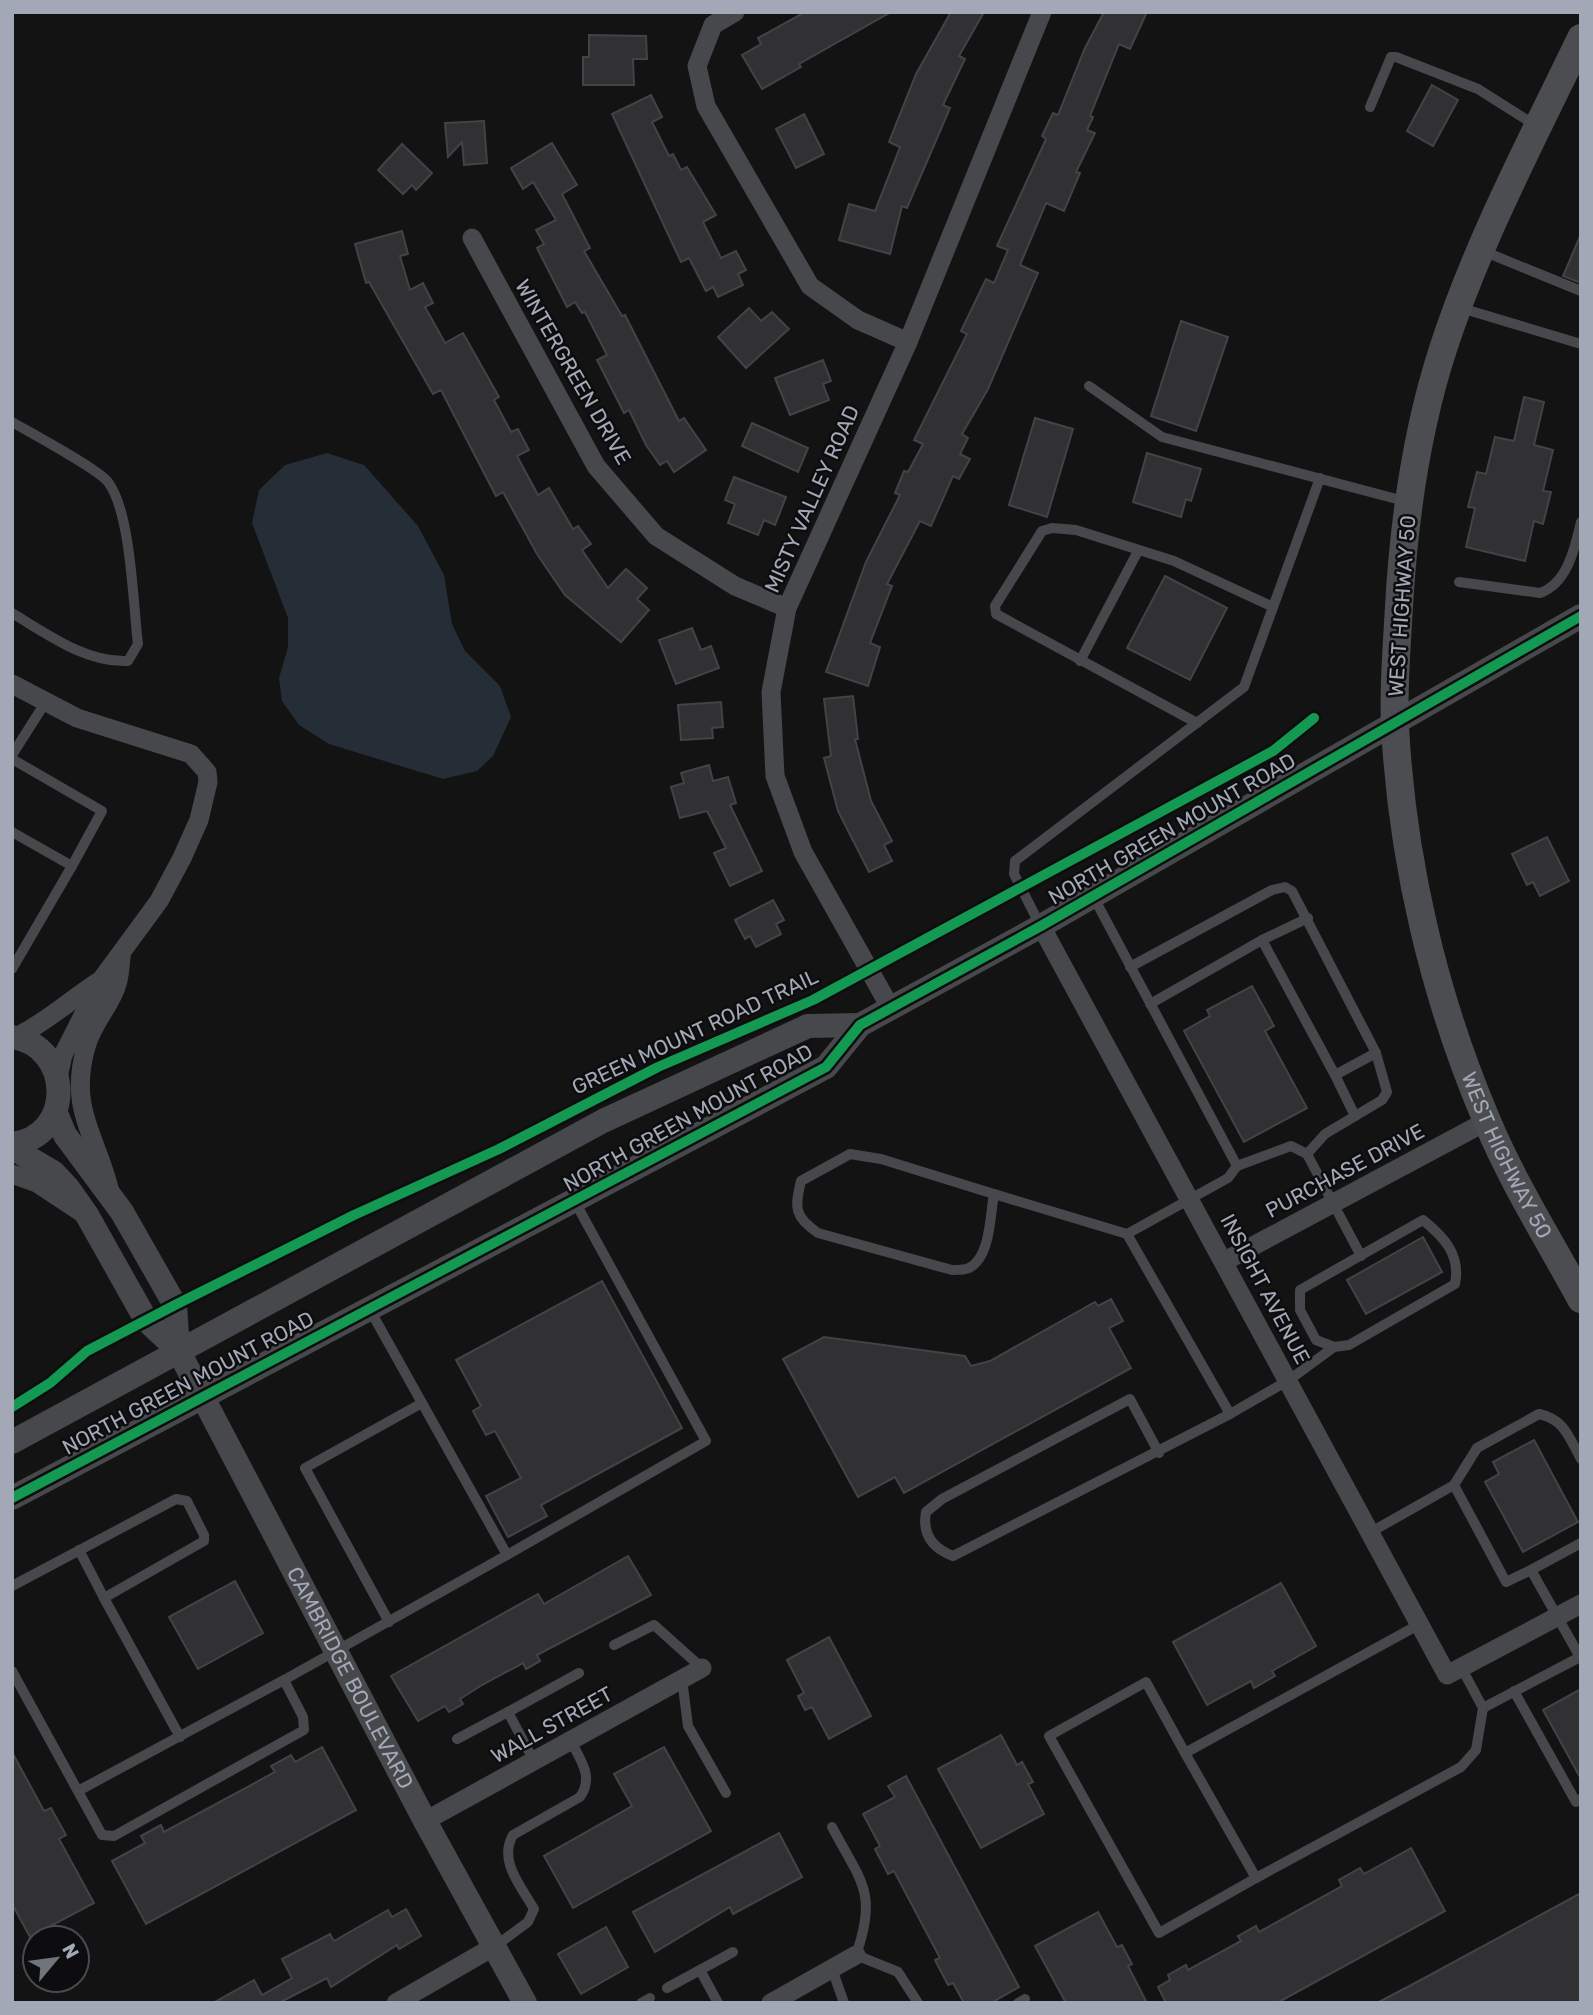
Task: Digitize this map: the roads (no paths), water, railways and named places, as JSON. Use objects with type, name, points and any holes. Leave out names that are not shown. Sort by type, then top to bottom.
[{"type":"main road","name":"WEST HIGHWAY 50","points":[[1581,38],[1479,250],[1442,352],[1418,444],[1403,538],[1395,723],[1408,852],[1423,925],[1448,1014],[1487,1121],[1581,1299]]},
{"type":"street","points":[[735,12],[713,25],[697,65],[706,106],[810,286],[858,320],[908,342]]},
{"type":"street","name":"MISTY VALLEY ROAD","points":[[890,1007],[803,852],[775,776],[771,692],[787,608],[908,342],[1042,12]]},
{"type":"street","name":"WINTERGREEN DRIVE","points":[[472,238],[596,466],[656,536],[735,586],[787,608]]},
{"type":"street","name":"NORTH GREEN MOUNT ROAD","points":[[12,1498],[826,1067],[860,1025],[890,1007],[1041,926],[1581,616]]},
{"type":"street","points":[[12,684],[45,703],[112,731],[191,754],[206,772],[207,796],[182,858],[159,901],[101,980],[64,1055],[58,1077]]},
{"type":"street","name":"INSIGHT AVENUE","points":[[1041,926],[1420,1624],[1454,1671]]},
{"type":"street","points":[[111,1194],[105,1167],[83,1121],[80,1095],[86,1046],[94,1024],[117,986],[122,954]]},
{"type":"street","points":[[14,1037],[48,1019],[101,980]]},
{"type":"street","name":"NORTH GREEN MOUNT ROAD","points":[[12,1442],[178,1350],[657,1095],[808,1026],[860,1025]]},
{"type":"street","points":[[12,1146],[41,1132],[56,1113],[60,1089],[54,1065],[38,1047],[14,1037]]},
{"type":"street","points":[[56,1113],[65,1135],[111,1194],[175,1305],[178,1350]]},
{"type":"street","name":"PURCHASE DRIVE","points":[[1225,1261],[1487,1121]]},
{"type":"street","points":[[12,1146],[53,1172],[87,1214],[146,1320],[178,1350]]},
{"type":"street","points":[[12,1174],[37,1183],[68,1205],[87,1214]]},
{"type":"street","name":"CAMBRIDGE BOULEVARD","points":[[178,1350],[425,1821],[525,2003]]},
{"type":"street","points":[[1454,1671],[1581,1604]]},
{"type":"street","name":"WALL STREET","points":[[425,1821],[702,1668]]},
{"type":"street","points":[[396,2003],[493,1947]]},
{"type":"street","points":[[771,2003],[856,1955]]},
{"type":"lane","points":[[1370,107],[1391,57],[1396,57],[1478,89],[1538,127]]},
{"type":"lane","points":[[1479,250],[1581,292]]},
{"type":"lane","points":[[1457,307],[1581,344]]},
{"type":"lane","points":[[1089,386],[1162,437],[1409,502]]},
{"type":"lane","points":[[12,422],[107,480],[119,502],[124,524],[138,644],[128,662],[107,662],[63,643],[12,613]]},
{"type":"lane","points":[[1041,926],[1014,874],[1015,861],[1244,687],[1320,478]]},
{"type":"lane","points":[[1459,582],[1540,593],[1552,589],[1568,565],[1581,522]]},
{"type":"lane","points":[[1197,723],[1004,621],[996,614],[995,606],[1042,531],[1076,530],[1174,561],[1273,607]]},
{"type":"lane","points":[[1080,661],[1138,551]]},
{"type":"lane","points":[[12,969],[102,811],[12,757],[45,703]]},
{"type":"lane","points":[[12,832],[72,866]]},
{"type":"lane","points":[[1130,967],[1272,890],[1285,887],[1301,903],[1376,1054],[1387,1092],[1382,1100],[1325,1134],[1307,1154]]},
{"type":"lane","points":[[1093,896],[1237,1166]]},
{"type":"lane","points":[[1150,1004],[1262,940],[1308,918]]},
{"type":"lane","points":[[1262,940],[1355,1116]]},
{"type":"lane","points":[[1335,1075],[1376,1054]]},
{"type":"lane","points":[[1127,1234],[1228,1178],[1237,1166],[1291,1146],[1307,1154],[1361,1256]]},
{"type":"lane","points":[[994,1194],[984,1250],[968,1269],[952,1270],[818,1233],[801,1221],[796,1205],[801,1181],[850,1154],[881,1159],[1127,1234],[1230,1414]]},
{"type":"lane","points":[[78,1791],[336,1652],[706,1441],[575,1202]]},
{"type":"lane","points":[[1159,1453],[1130,1399],[942,1499],[926,1511],[924,1523],[931,1543],[953,1556],[1159,1453],[1289,1380],[1334,1347],[1349,1345],[1455,1284],[1457,1274],[1445,1238],[1423,1220],[1300,1290],[1300,1310],[1316,1340],[1334,1347]]},
{"type":"lane","points":[[369,1309],[507,1555]]},
{"type":"lane","points":[[389,1622],[306,1468],[422,1404]]},
{"type":"lane","points":[[1371,1532],[1454,1485],[1477,1448],[1539,1414],[1554,1417],[1563,1425],[1581,1459]]},
{"type":"lane","points":[[1454,1485],[1506,1582],[1581,1543]]},
{"type":"lane","points":[[12,1586],[176,1499],[187,1501],[204,1535],[204,1541],[104,1598]]},
{"type":"lane","points":[[79,1550],[180,1737]]},
{"type":"lane","points":[[1483,1708],[1580,1656],[1531,1570]]},
{"type":"lane","points":[[1185,1753],[1420,1624]]},
{"type":"lane","points":[[614,1645],[654,1625],[702,1668]]},
{"type":"lane","points":[[12,1671],[102,1835],[114,1836],[304,1730],[303,1717],[284,1680]]},
{"type":"lane","points":[[1256,1878],[1146,1682],[1049,1736],[1159,1933],[1461,1767],[1476,1750],[1483,1708],[1454,1671]]},
{"type":"lane","points":[[457,1739],[579,1673]]},
{"type":"lane","points":[[682,1679],[688,1726],[726,1793]]},
{"type":"lane","points":[[1514,1691],[1576,1802],[1581,1799]]},
{"type":"lane","points":[[508,1712],[534,1761]]},
{"type":"lane","points":[[493,1947],[528,1922],[534,1909],[507,1861],[506,1846],[513,1835],[580,1797],[587,1787],[588,1775],[571,1741]]},
{"type":"lane","points":[[832,1827],[866,1890],[867,1924],[856,1955],[898,1972],[918,2003]]},
{"type":"lane","points":[[667,1988],[733,1952]]},
{"type":"lane","points":[[832,1969],[844,2003]]},
{"type":"lane","points":[[700,1970],[718,2003]]}]
